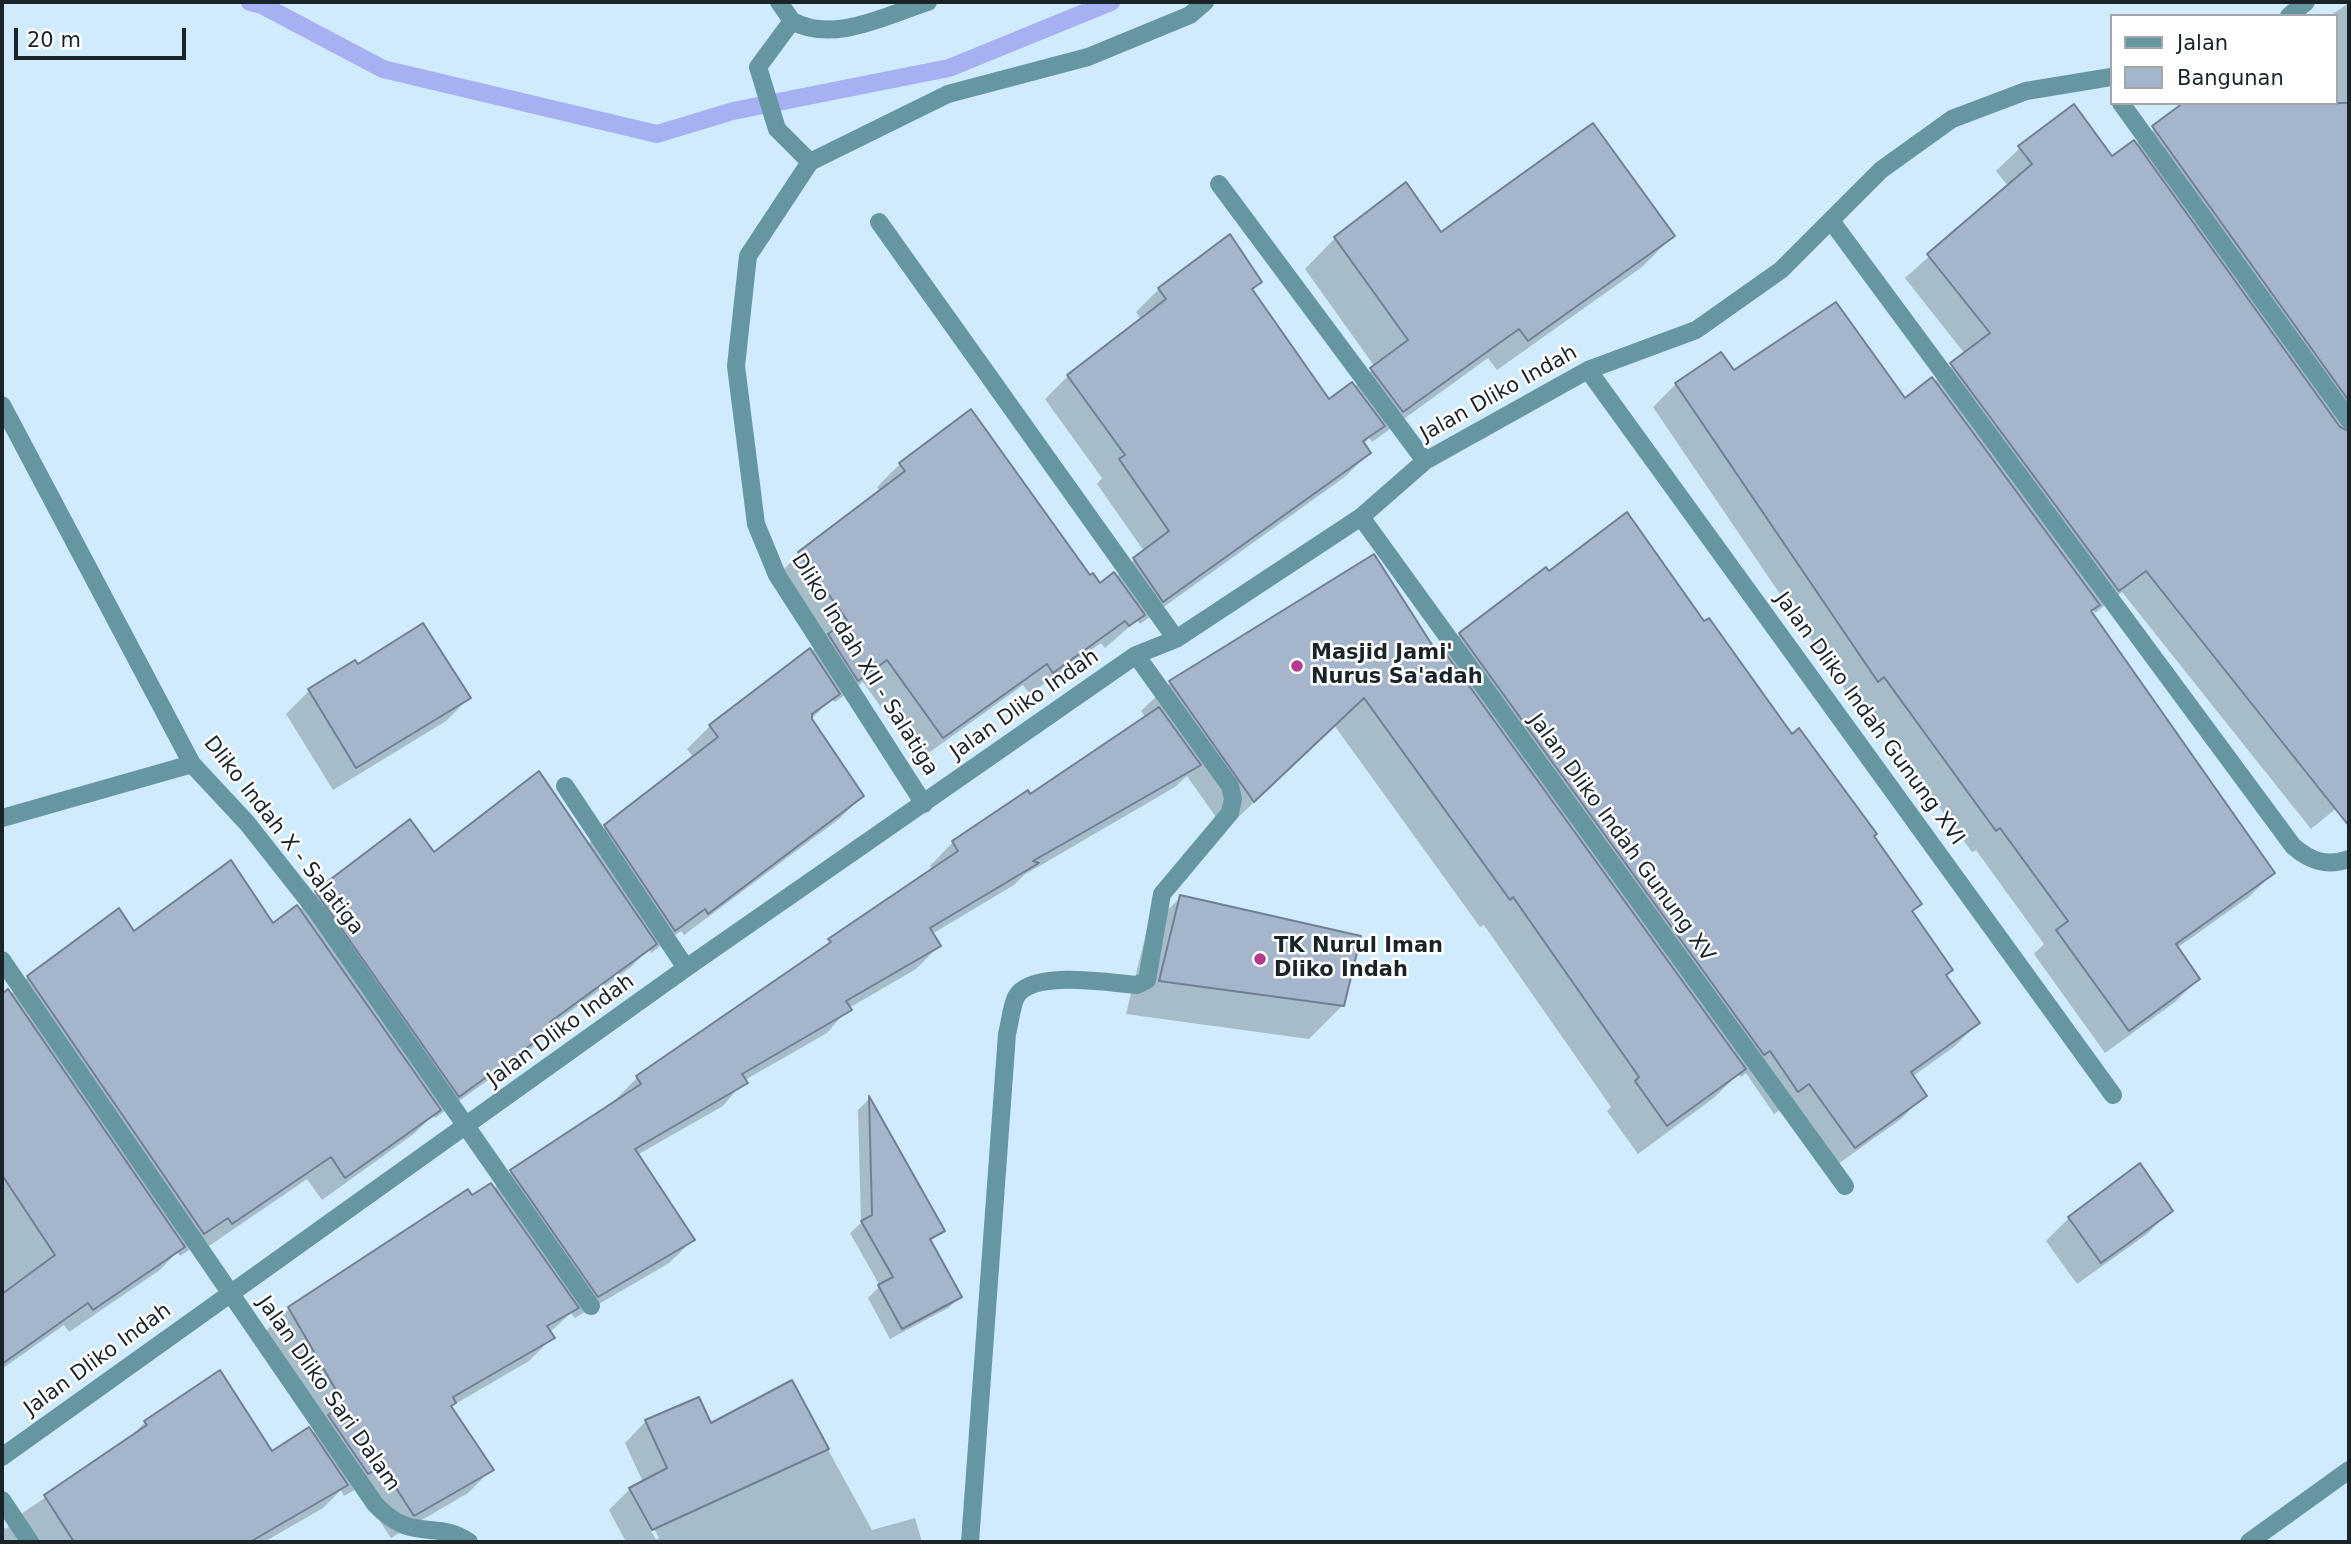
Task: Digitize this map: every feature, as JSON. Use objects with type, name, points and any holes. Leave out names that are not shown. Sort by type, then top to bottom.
[{"type":"street","points":[[779,2],[792,21],[803,28],[820,31],[849,28],[928,2]]},
{"type":"street","points":[[792,21],[758,67],[777,129],[810,162],[948,94],[1088,57],[1191,15],[1205,2]]},
{"type":"street","points":[[2291,14],[2306,2]]},
{"type":"street","name":"Jalan Dliko Indah","points":[[2,1457],[230,1293],[467,1128],[686,968],[1136,655],[1176,639],[1361,517],[1425,461],[1588,370],[1696,330],[1781,270],[1832,222],[1881,170],[1952,119],[2026,91],[2109,82]]},
{"type":"street","points":[[2122,105],[2349,420]]},
{"type":"street","name":"Dliko Indah XII - Salatiga","points":[[810,162],[748,256],[736,366],[752,509],[777,575],[924,804]]},
{"type":"street","points":[[1219,184],[1425,461]]},
{"type":"street","points":[[879,222],[1176,639]]},
{"type":"street","points":[[1832,222],[2293,846],[2306,858],[2328,864],[2349,859]]},
{"type":"street","name":"Jalan Dliko Indah Gunung XVI","points":[[1588,370],[2113,1095]]},
{"type":"street","name":"Dliko Indah X - Salatiga","points":[[2,405],[192,764],[247,823],[318,913],[591,1306]]},
{"type":"street","name":"Jalan Dliko Indah Gunung XV","points":[[1361,517],[1845,1186]]},
{"type":"street","points":[[970,1542],[1007,1034],[1017,996],[1031,984],[1053,979],[1137,985],[1147,981],[1162,894],[1230,813],[1233,799],[1230,786],[1136,655]]},
{"type":"street","points":[[2,818],[192,764]]},
{"type":"street","points":[[565,786],[686,968]]},
{"type":"street","name":"Jalan Dliko Sari Dalam","points":[[2,960],[384,1515],[404,1528],[451,1534],[469,1542]]},
{"type":"street","points":[[2249,1542],[2349,1470]]},
{"type":"street","points":[[2,1500],[30,1542]]},
{"type":"building","points":[[2349,103],[2349,401],[2152,126],[2180,105]]},
{"type":"building","points":[[2074,104],[2112,156],[2134,140],[2340,427],[2349,431],[2349,826],[2146,571],[2119,591],[1950,363],[1990,333],[1927,254],[2032,164],[2018,146]]},
{"type":"building","points":[[1593,123],[1675,236],[1528,341],[1519,329],[1403,412],[1370,368],[1408,340],[1334,237],[1406,182],[1441,232]]},
{"type":"building","points":[[1230,234],[1262,282],[1252,289],[1329,399],[1352,382],[1385,426],[1363,441],[1371,453],[1163,602],[1133,558],[1169,531],[1119,459],[1125,455],[1067,375],[1166,299],[1158,288]]},
{"type":"building","points":[[1836,302],[1905,398],[1932,377],[2100,605],[2091,611],[2275,873],[2176,944],[2200,979],[2129,1031],[2056,930],[2068,921],[2000,828],[1996,831],[1884,677],[1878,682],[1675,383],[1721,352],[1734,370]]},
{"type":"building","points":[[971,409],[1090,575],[1093,573],[1100,583],[1114,572],[1145,615],[1129,626],[1125,621],[1053,673],[1047,664],[943,738],[887,660],[858,681],[828,634],[847,620],[798,552],[905,471],[899,463]]},
{"type":"building","points":[[1627,512],[1704,621],[1709,618],[1792,734],[1799,728],[1877,834],[1874,836],[1922,904],[1912,911],[1953,970],[1946,975],[1980,1023],[1911,1072],[1927,1096],[1855,1148],[1809,1084],[1798,1092],[1770,1051],[1764,1055],[1459,633],[1546,567],[1549,571]]},
{"type":"building","points":[[1374,554],[1436,651],[1441,647],[1746,1069],[1667,1126],[1635,1081],[1639,1077],[1513,897],[1510,900],[1364,698],[1254,802],[1169,681]]},
{"type":"building","points":[[423,623],[471,698],[356,768],[308,689],[355,660],[358,664]]},
{"type":"building","points":[[810,648],[840,694],[812,714],[812,719],[864,796],[708,914],[705,909],[675,931],[604,825],[718,737],[709,725]]},
{"type":"building","points":[[1159,707],[1201,765],[1033,861],[1039,863],[930,928],[941,946],[846,1001],[852,1010],[742,1074],[748,1083],[635,1149],[695,1240],[598,1297],[510,1170],[641,1084],[636,1076],[831,942],[828,939],[958,851],[952,841],[1028,790],[1030,794]]},
{"type":"building","points":[[539,771],[657,944],[550,1022],[554,1028],[459,1097],[315,891],[410,819],[434,852]]},
{"type":"building","points":[[231,860],[273,923],[297,905],[441,1110],[345,1178],[331,1157],[232,1224],[228,1218],[204,1234],[27,976],[119,908],[134,931]]},
{"type":"building","name":"TK Nurul Iman Dliko Indah","points":[[1180,895],[1361,936],[1344,1006],[1159,981]]},
{"type":"building","points":[[8,989],[185,1247],[93,1310],[88,1303],[2,1364],[2,1294],[55,1255],[2,1175],[2,994]]},
{"type":"building","points":[[869,1096],[945,1231],[930,1239],[962,1297],[902,1329],[878,1285],[893,1277],[861,1221],[872,1215]]},
{"type":"building","points":[[2140,1163],[2173,1211],[2101,1263],[2068,1217]]},
{"type":"building","points":[[491,1183],[579,1308],[547,1326],[555,1338],[453,1397],[456,1403],[451,1406],[494,1470],[414,1516],[382,1466],[368,1474],[328,1415],[344,1404],[288,1307],[468,1189],[472,1195]]},
{"type":"building","points":[[220,1370],[272,1451],[309,1427],[348,1485],[250,1542],[74,1542],[44,1495],[147,1425],[144,1421]]},
{"type":"building","points":[[792,1380],[829,1449],[652,1530],[629,1488],[667,1468],[645,1420],[699,1397],[711,1423]]},
{"type":"waterway","points":[[250,2],[262,5],[383,69],[657,134],[733,111],[949,68],[1111,2]]},
{"type":"place","name":"Masjid Jami' Nurus Sa'adah","points":[[1297,666]]},
{"type":"place","name":"TK Nurul Iman Dliko Indah","points":[[1260,959]]}]
